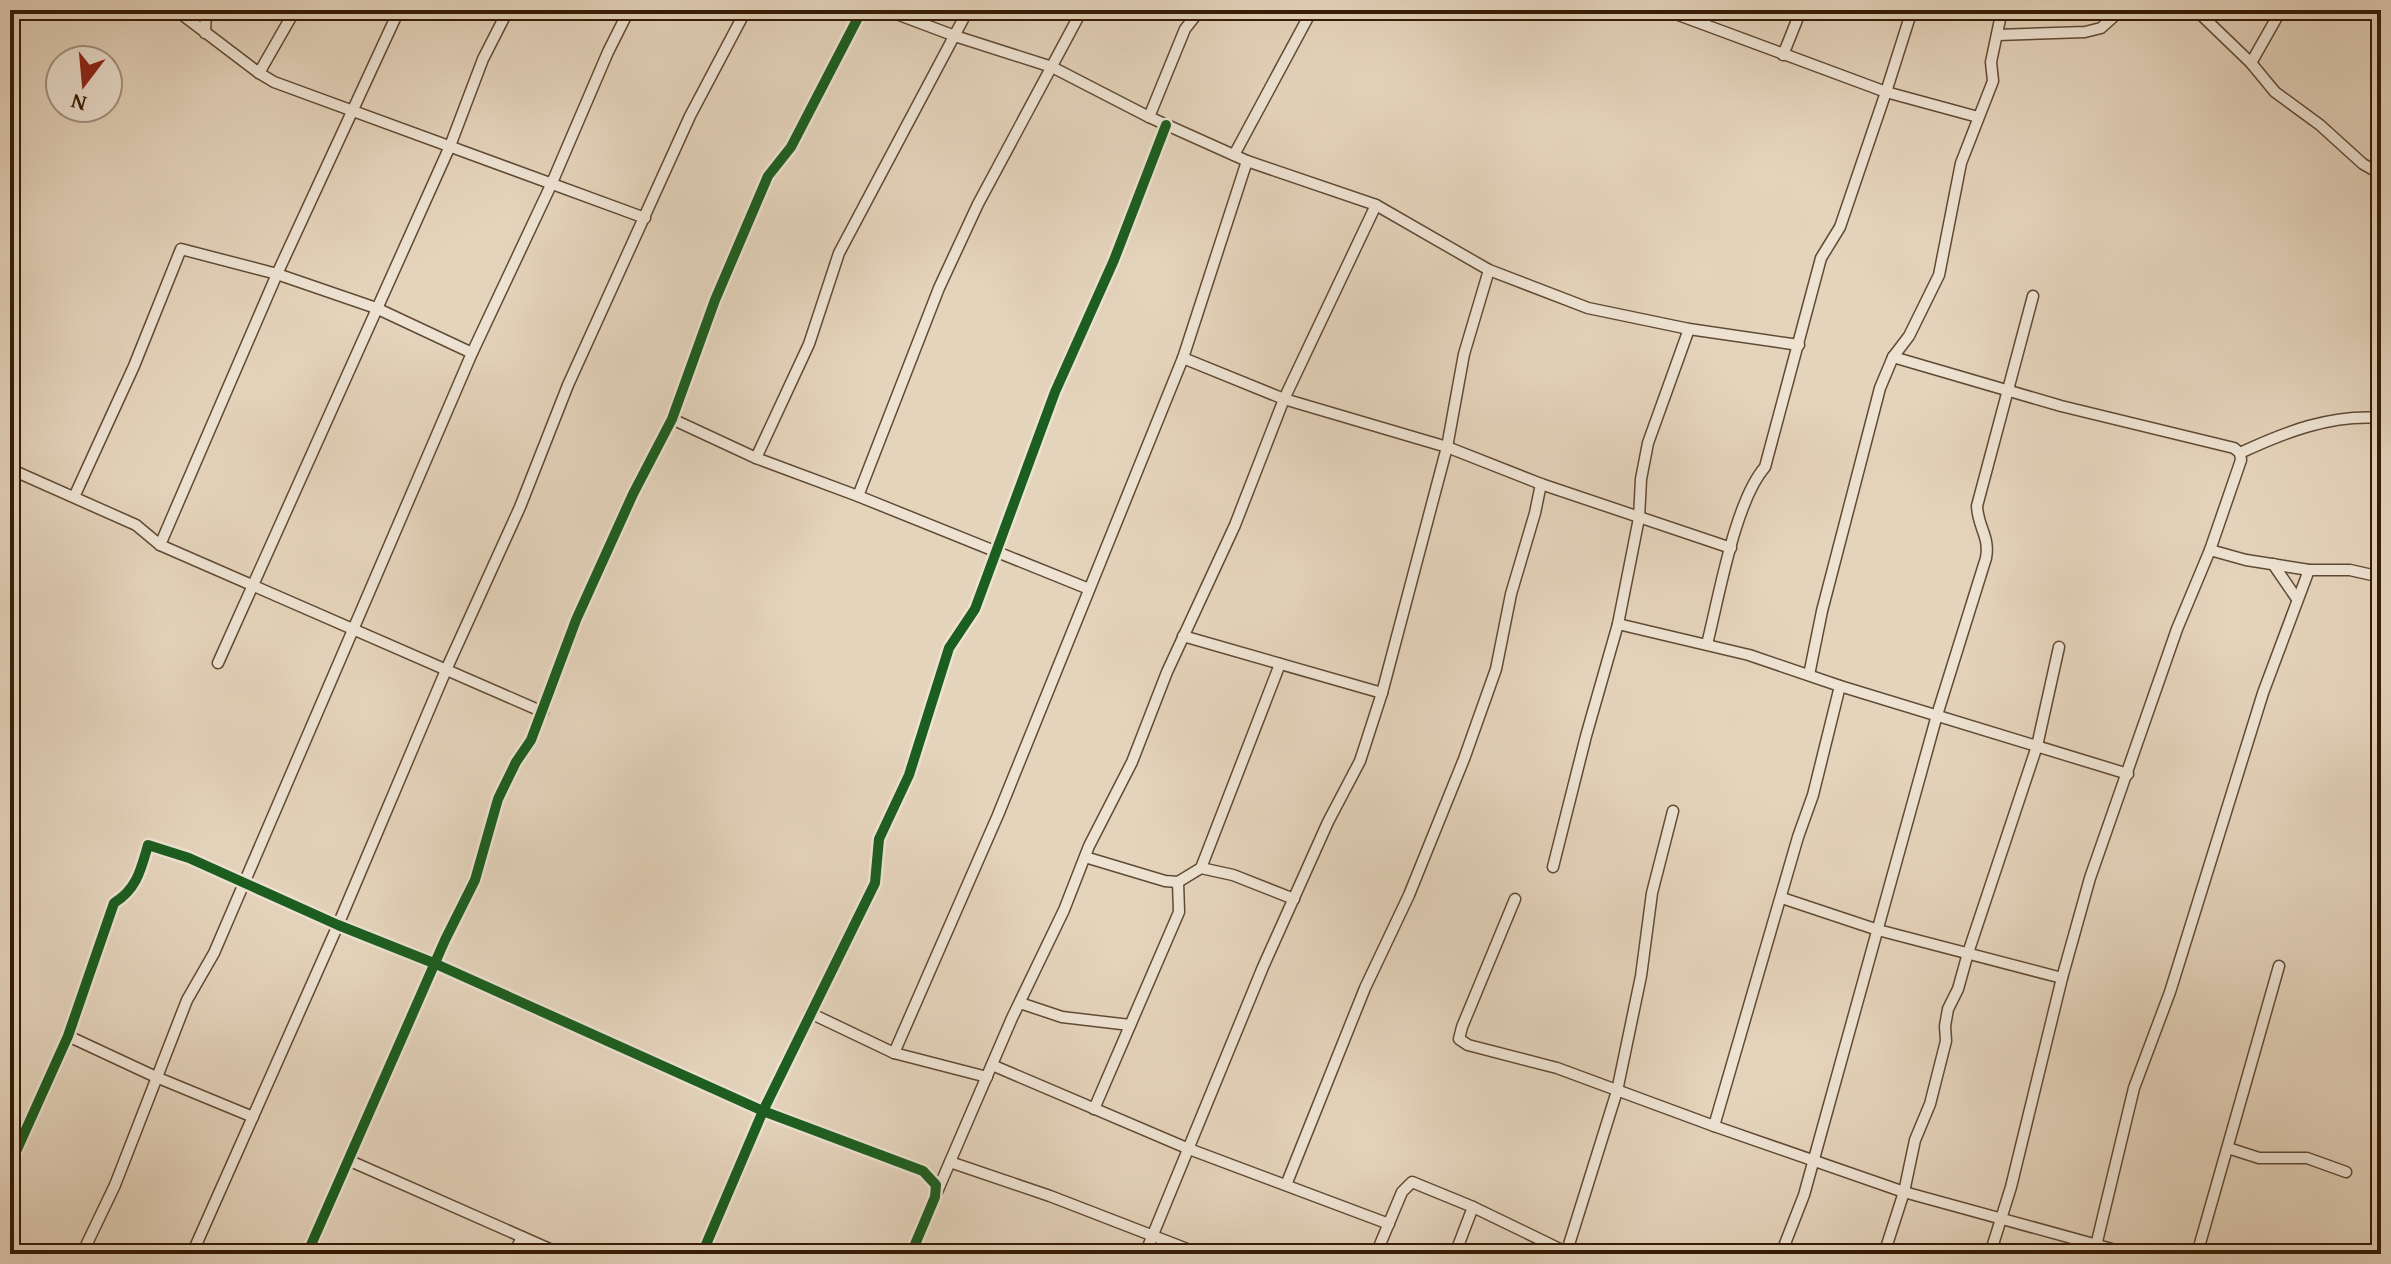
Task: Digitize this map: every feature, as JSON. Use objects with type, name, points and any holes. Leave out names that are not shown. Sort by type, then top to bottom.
[{"type":"street","points":[[176,10],[274,82],[645,218]]},
{"type":"street","points":[[205,33],[206,10]]},
{"type":"street","points":[[259,73],[295,10]]},
{"type":"street","points":[[160,545],[277,274],[399,10]]},
{"type":"street","points":[[218,663],[450,146],[483,59],[508,10]]},
{"type":"street","points":[[82,1254],[115,1185],[187,1000],[214,953],[245,884],[472,353],[629,10]]},
{"type":"street","points":[[192,1254],[520,507],[568,385],[690,116],[746,10]]},
{"type":"street","points":[[307,1254],[475,880],[498,799],[531,740],[576,620],[633,494],[672,419],[715,300],[768,176],[791,147],[862,10]]},
{"type":"street","points":[[886,10],[1052,67],[1149,117],[1247,161],[1376,205],[1489,270],[1588,308],[1689,329],[1799,345]]},
{"type":"street","points":[[756,458],[809,344],[839,253],[968,10]]},
{"type":"street","points":[[858,496],[939,288],[978,204],[1082,10]]},
{"type":"street","points":[[1149,117],[1185,29],[1200,10]]},
{"type":"street","points":[[1234,155],[1312,10]]},
{"type":"street","points":[[1665,10],[1886,92],[1978,117]]},
{"type":"street","points":[[1783,55],[1801,10]]},
{"type":"street","points":[[1707,644],[1731,548],[1753,480],[1765,467],[1821,258],[1840,227],[1912,10]]},
{"type":"street","points":[[1809,675],[1822,611],[1880,388],[1893,357],[1909,336],[1939,275],[1961,163],[1993,81],[1991,62],[2002,10]]},
{"type":"street","points":[[1997,35],[2085,32],[2101,28],[2121,10]]},
{"type":"street","points":[[2196,10],[2251,63],[2275,92],[2320,125],[2363,164],[2381,174]]},
{"type":"street","points":[[2251,63],[2281,10]]},
{"type":"street","points":[[702,1254],[763,1111],[875,883],[879,839],[909,775],[949,648],[975,609],[1055,392],[1114,260],[1166,125]]},
{"type":"street","points":[[894,1053],[998,815],[1183,358],[1247,161]]},
{"type":"street","points":[[912,1254],[1085,857],[1132,762],[1183,636],[1235,525],[1284,399],[1376,205]]},
{"type":"street","points":[[74,497],[134,366],[181,249],[277,274],[376,308],[472,353]]},
{"type":"street","points":[[1145,1254],[1294,899],[1328,822],[1360,761],[1382,693],[1447,447],[1464,354],[1489,270]]},
{"type":"street","points":[[1781,1254],[1804,1195],[1937,715],[1986,558],[1989,541],[1978,522],[1977,506],[2033,296]]},
{"type":"street","points":[[1553,867],[1618,624],[1639,518],[1641,479],[1648,443],[1689,329]]},
{"type":"street","points":[[1893,357],[2007,390],[2234,448],[2240,453],[2241,460],[2210,550],[2177,629],[2090,878],[1990,1254]]},
{"type":"street","points":[[1183,358],[1284,399],[1447,447],[1541,484],[1731,548]]},
{"type":"street","points":[[2240,453],[2309,426],[2352,416],[2381,418]]},
{"type":"street","points":[[672,419],[756,458],[1089,589]]},
{"type":"street","points":[[10,469],[136,525],[160,545],[543,712]]},
{"type":"street","points":[[1286,1185],[1365,988],[1409,895],[1464,759],[1496,669],[1511,594],[1541,484]]},
{"type":"street","points":[[2210,550],[2246,560],[2309,570],[2350,570],[2381,577]]},
{"type":"street","points":[[2273,564],[2297,599]]},
{"type":"street","points":[[2096,1249],[2134,1088],[2170,992],[2263,693],[2309,570]]},
{"type":"street","points":[[1618,624],[1707,644],[2128,774]]},
{"type":"street","points":[[1183,636],[1382,693]]},
{"type":"street","points":[[1884,1254],[1904,1192],[1915,1140],[1930,1104],[1946,1041],[1948,1009],[1958,989],[2037,746],[2059,647]]},
{"type":"street","points":[[1085,857],[1165,881],[1178,882],[1201,868],[1280,664]]},
{"type":"street","points":[[1714,1126],[1813,795],[1840,686]]},
{"type":"street","points":[[1376,1254],[1402,1192],[1412,1182],[1473,1207],[1566,1253],[1617,1091],[1641,976],[1652,893],[1673,811]]},
{"type":"street","points":[[10,1165],[68,1036],[114,903],[127,895],[136,882],[148,845],[189,858],[338,925],[436,964],[763,1111],[923,1171],[936,1185],[935,1197]]},
{"type":"street","points":[[1201,868],[1233,875],[1294,899]]},
{"type":"street","points":[[1094,1109],[1179,912],[1178,882]]},
{"type":"street","points":[[1782,898],[1878,930],[2062,978]]},
{"type":"street","points":[[1515,899],[1459,1039],[1468,1045],[1557,1068],[1904,1192],[2002,1217],[2096,1249],[2130,1254]]},
{"type":"street","points":[[2197,1254],[2279,966]]},
{"type":"street","points":[[1020,1003],[1062,1017],[1130,1025]]},
{"type":"street","points":[[810,1013],[894,1053],[987,1077]]},
{"type":"street","points":[[68,1036],[253,1117]]},
{"type":"street","points":[[992,1065],[1189,1149],[1389,1224]]},
{"type":"street","points":[[2228,1148],[2259,1158],[2307,1158],[2346,1172]]},
{"type":"street","points":[[348,1160],[561,1254]]},
{"type":"street","points":[[950,1162],[1050,1196],[1200,1254]]},
{"type":"street","points":[[1455,1254],[1473,1207]]},
{"type":"street","points":[[514,1254],[522,1237]]},
{"type":"street","points":[[10,1248],[22,1254]]},
{"type":"cycle path","points":[[307,1254],[445,940],[475,880],[498,799],[531,740],[576,620],[633,494],[672,419],[715,300],[768,176],[791,147],[862,10]]},
{"type":"cycle path","points":[[702,1254],[763,1111],[875,883],[879,839],[909,775],[949,648],[975,609],[1055,392],[1114,260],[1166,125]]},
{"type":"cycle path","points":[[10,1165],[68,1036],[114,903],[133,885],[148,845],[189,858],[338,925],[436,964],[763,1111],[923,1171],[936,1185],[935,1197],[911,1254]]}]
